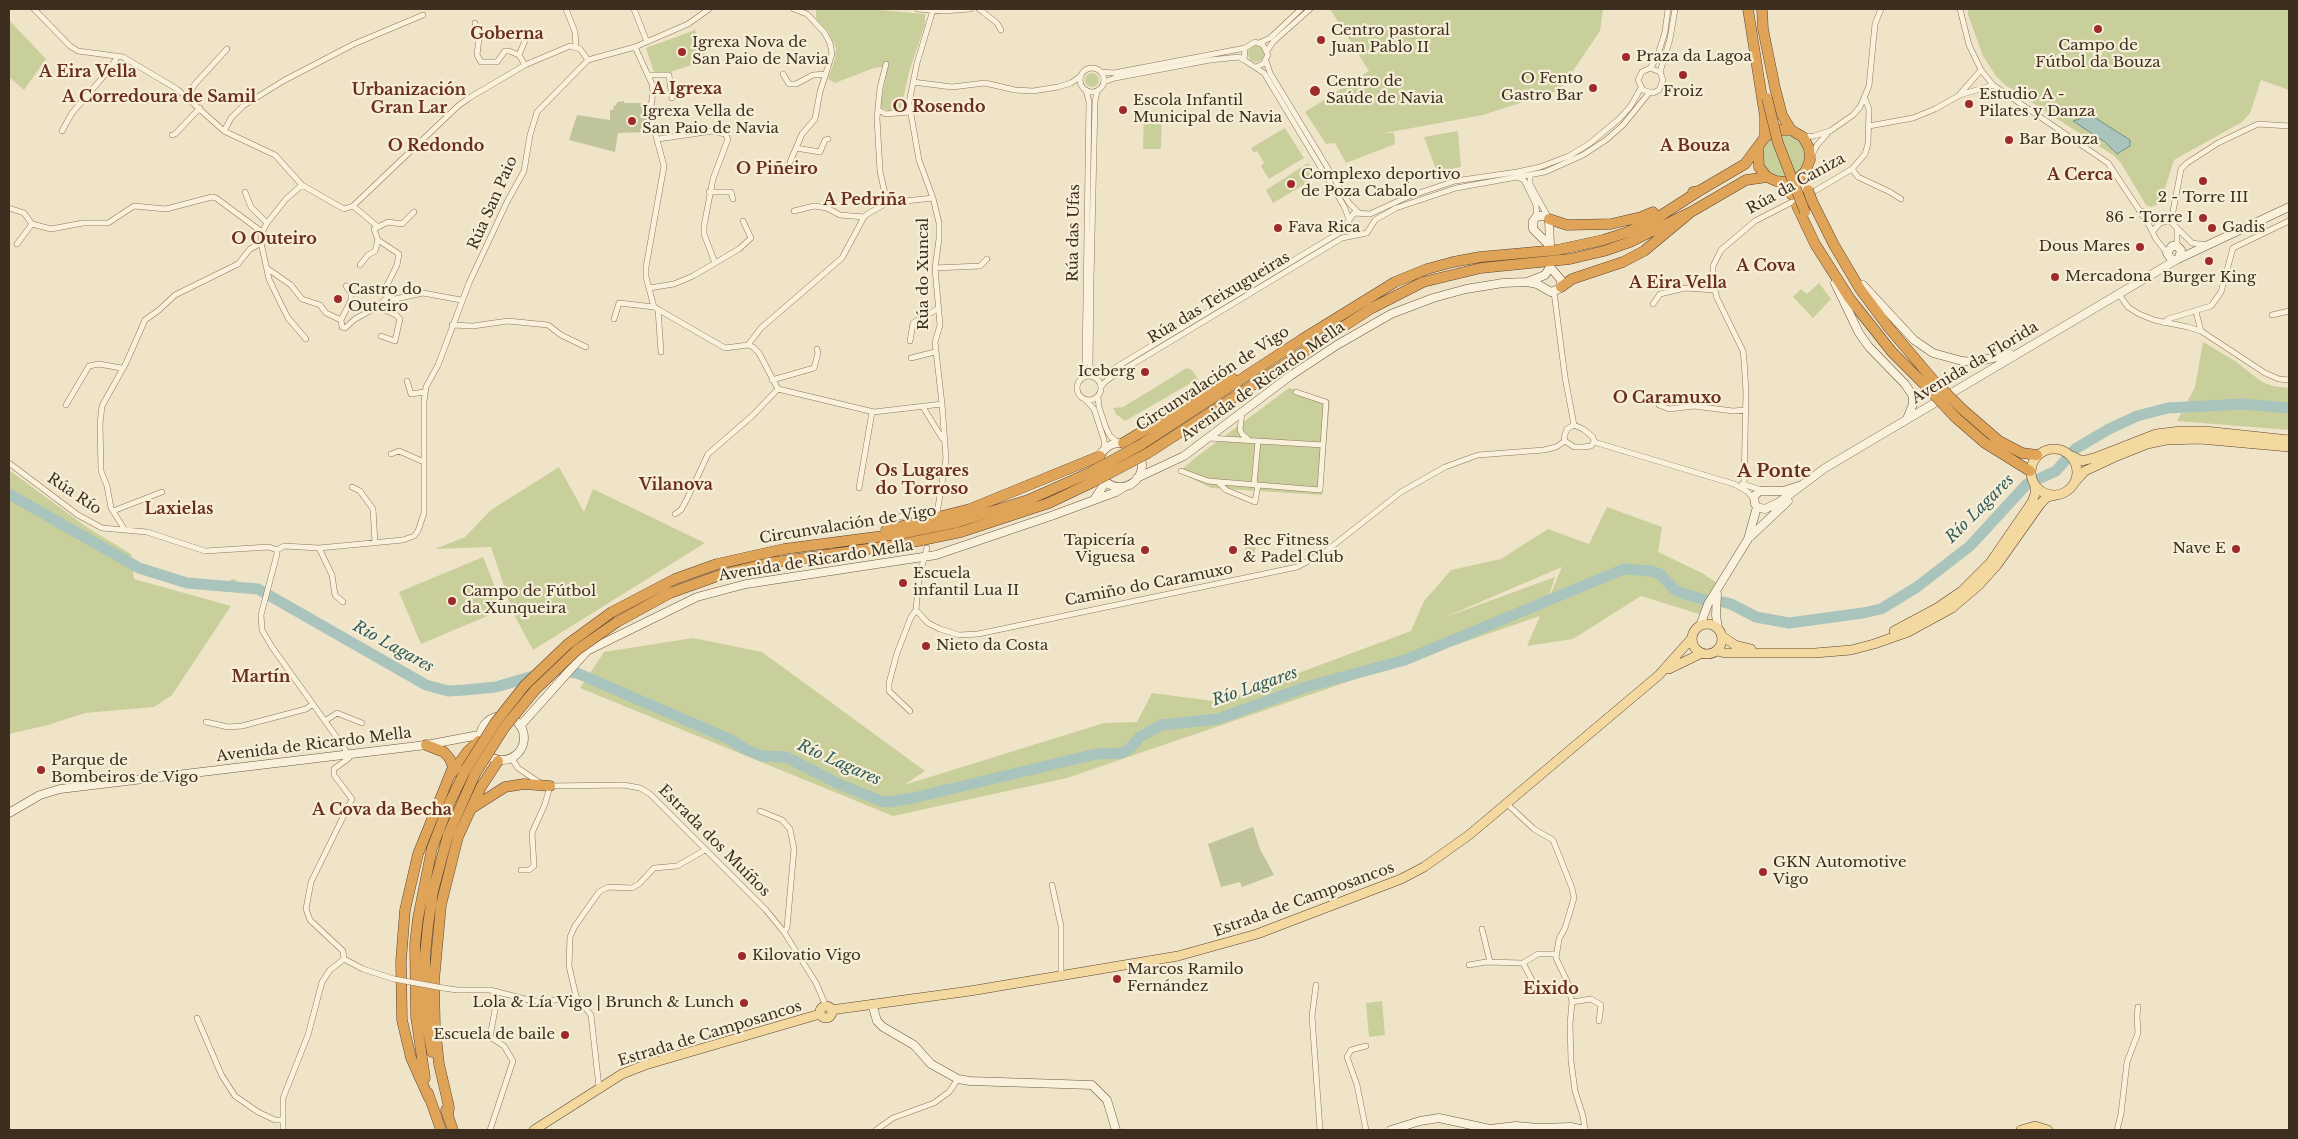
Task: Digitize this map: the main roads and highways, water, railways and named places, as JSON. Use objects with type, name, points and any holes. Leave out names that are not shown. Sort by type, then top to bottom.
[{"type":"highway","points":[[1742,9],[1750,60],[1767,100],[1791,169],[1821,234],[1860,298],[1891,341],[1985,443],[2030,471]]},
{"type":"highway","points":[[1748,9],[1767,100]]},
{"type":"highway","points":[[1753,9],[1755,34],[1767,100]]},
{"type":"highway","points":[[1549,218],[1557,223],[1582,225],[1626,221],[1641,217],[1688,193],[1698,191],[1745,164],[1758,149],[1764,137],[1766,127],[1767,100],[1757,9]]},
{"type":"highway","points":[[1762,9],[1775,88],[1782,115],[1791,130],[1802,137],[1809,148],[1810,160],[1805,172],[1812,201],[1834,245],[1873,307],[1930,384]]},
{"type":"highway","points":[[1764,137],[1777,130],[1791,130]]},
{"type":"highway","points":[[1758,149],[1757,161],[1767,176],[1786,185],[1815,244],[1866,321],[1898,359],[1930,384]]},
{"type":"highway","points":[[1781,182],[1792,181],[1805,172]]},
{"type":"highway","points":[[1557,289],[1572,278],[1614,266],[1644,251],[1691,212],[1746,180],[1767,176]]},
{"type":"highway","name":"Circunvalación de Vigo","points":[[1145,449],[1301,340],[1395,282],[1427,269],[1480,257],[1557,250],[1603,240],[1628,232],[1652,220],[1698,191]]},
{"type":"highway","name":"Circunvalación de Vigo","points":[[452,1130],[434,1063],[426,1019],[425,956],[433,891],[448,835],[476,774],[504,728],[535,690],[577,650],[617,622],[670,593],[723,574],[769,563],[903,544],[961,532],[1040,507],[1145,449],[1372,308],[1423,282],[1481,268],[1570,259],[1604,251],[1630,242],[1691,212]]},
{"type":"highway","points":[[1121,443],[1287,345],[1301,340]]},
{"type":"highway","points":[[1959,413],[2005,444],[2022,453],[2037,455]]},
{"type":"highway","points":[[811,545],[821,541],[894,529],[970,508],[1102,453]]},
{"type":"highway","name":"Circunvalación de Vigo","points":[[441,1130],[429,1098],[416,1017],[415,944],[418,918],[432,848],[450,802],[466,769],[495,723],[525,685],[568,644],[612,612],[675,580],[717,564],[762,553],[900,534],[958,522],[1091,478]]},
{"type":"highway","points":[[429,1098],[411,1058],[402,1020],[400,961],[405,910],[418,854],[452,773],[479,738]]},
{"type":"highway","points":[[426,745],[440,749],[448,755],[452,762],[452,773]]},
{"type":"highway","points":[[448,1116],[449,1107],[439,1064],[435,1026],[434,981],[436,938],[447,877],[458,838],[488,774],[498,761]]},
{"type":"highway","points":[[471,808],[505,787],[524,784],[550,786]]},
{"type":"main road","name":"Avenida da Florida","points":[[1759,528],[1771,505],[1778,503],[1825,468],[2163,268],[2173,257],[2197,250],[2289,207]]},
{"type":"main road","points":[[1536,216],[1549,218],[1550,246],[1533,229],[1533,222],[1536,216]]},
{"type":"main road","points":[[1815,244],[1859,333],[1878,359],[1910,391],[1913,400],[1907,419]]},
{"type":"main road","points":[[1834,245],[1870,294],[1923,347],[1940,356],[1962,361],[1985,361],[2009,354],[2015,355]]},
{"type":"main road","points":[[2178,247],[2182,253],[2173,257],[2169,248],[2178,247],[2197,250]]},
{"type":"main road","points":[[1527,282],[1548,292],[1557,289],[1561,278],[1550,267],[1542,282],[1543,288]]},
{"type":"main road","points":[[1527,282],[1546,275]]},
{"type":"main road","name":"Avenida de Ricardo Mella","points":[[1137,478],[1184,456],[1242,412],[1337,345],[1391,314],[1432,298],[1460,290],[1503,283],[1527,282]]},
{"type":"main road","points":[[2289,440],[2205,431],[2181,431],[2156,434],[2097,457],[2077,460],[2058,449],[2051,449],[2037,455],[2030,471],[2037,490],[2020,522],[1990,563],[1962,590],[1937,608],[1908,625],[1875,638],[1850,644],[1786,649],[1747,649],[1720,633],[1710,624],[1700,626],[1694,632],[1692,638],[1694,648],[1707,654],[1717,651],[1725,653],[1815,654],[1851,650],[1874,644],[1908,632],[1952,608],[1971,592],[1997,565],[2047,497],[2064,493],[2086,471],[2117,456],[2146,444],[2166,440],[2200,439],[2289,447]]},
{"type":"main road","points":[[1121,443],[1137,451],[1142,467],[1137,478],[1124,487],[1116,486],[1104,479],[1098,468],[1102,453],[1121,443]]},
{"type":"main road","points":[[2075,482],[2077,460]]},
{"type":"main road","name":"Avenida de Ricardo Mella","points":[[1142,467],[1159,468]]},
{"type":"main road","points":[[1094,500],[1103,486],[1104,479]]},
{"type":"main road","name":"Avenida da Florida","points":[[1766,491],[1783,491],[1802,485]]},
{"type":"main road","name":"Avenida da Florida","points":[[1700,626],[1712,605],[1718,589],[1748,539],[1802,485]]},
{"type":"main road","name":"Avenida de Ricardo Mella","points":[[520,726],[583,654],[687,601],[721,589],[758,582],[926,557],[974,543],[1116,492],[1124,487]]},
{"type":"main road","points":[[2037,490],[2050,495],[2056,495]]},
{"type":"main road","points":[[1766,491],[1772,496],[1771,505],[1765,509],[1755,504],[1756,493],[1766,491]]},
{"type":"main road","name":"Avenida da Florida","points":[[1748,539],[1755,504]]},
{"type":"main road","points":[[2000,572],[2019,534]]},
{"type":"main road","name":"Avenida da Florida","points":[[1712,605],[1720,633]]},
{"type":"main road","points":[[1717,651],[1722,642],[1720,633]]},
{"type":"main road","name":"Estrada de Camposancos","points":[[534,1130],[622,1074],[645,1065],[820,1014],[822,1008],[872,1004],[1178,956],[1257,934],[1340,904],[1401,879],[1424,867],[1469,835],[1659,675],[1692,638]]},
{"type":"main road","name":"Estrada de Camposancos","points":[[1659,675],[1702,653]]},
{"type":"main road","points":[[494,717],[509,717],[520,726],[524,735],[523,744],[519,753],[512,759],[498,761],[485,754],[479,738],[483,726],[494,717]]},
{"type":"main road","name":"Avenida de Ricardo Mella","points":[[9,813],[40,795],[60,789],[479,738]]},
{"type":"main road","points":[[872,1004],[877,1020],[883,1027],[914,1045],[931,1064],[958,1079],[970,1082],[1092,1085],[1107,1100],[1116,1130]]},
{"type":"main road","points":[[1391,1130],[1420,1121],[1439,1118],[1490,1128],[1516,1126],[1538,1129],[1571,1128],[1585,1130]]},
{"type":"main road","points":[[2021,1130],[2035,1126],[2048,1130]]},
{"type":"water","points":[[2091,115],[2130,140],[2130,146],[2117,154],[2105,142],[2073,121]]},
{"type":"waterway","name":"Río Lagares","points":[[1723,602],[1756,617],[1789,623],[1881,609],[1917,587],[1970,546],[2027,484],[2056,471],[2075,449],[2109,429],[2137,416],[2168,408],[2242,404],[2289,408]]},
{"type":"waterway","name":"Río Lagares","points":[[9,494],[139,568],[187,583],[258,589],[426,685],[448,691],[465,690],[496,687],[554,670],[577,673],[729,739],[745,749],[762,756],[786,757],[841,785],[881,801],[889,802],[913,798],[1096,754],[1122,753],[1130,748],[1140,737],[1161,725],[1218,719],[1306,687],[1405,660],[1624,569],[1651,571],[1660,574],[1674,589],[1705,600]]},
{"type":"place","name":"Campo de Fútbol da Bouza","points":[[2098,29]]},
{"type":"place","name":"Centro pastoral Juan Pablo II","points":[[1321,40]]},
{"type":"place","name":"Igrexa Nova de San Paio de Navia","points":[[682,52]]},
{"type":"place","name":"Praza da Lagoa","points":[[1626,57]]},
{"type":"place","name":"Froiz","points":[[1683,75]]},
{"type":"place","name":"O Fento Gastro Bar","points":[[1593,88]]},
{"type":"place","name":"Centro de Saúde de Navia","points":[[1315,91]]},
{"type":"place","name":"Estudio A - Pilates y Danza","points":[[1969,104]]},
{"type":"place","name":"Escola Infantil Municipal de Navia","points":[[1123,110]]},
{"type":"place","name":"Igrexa Vella de San Paio de Navia","points":[[632,121]]},
{"type":"place","name":"Bar Bouza","points":[[2009,140]]},
{"type":"place","name":"2 - Torre III","points":[[2203,181]]},
{"type":"place","name":"Complexo deportivo de Poza Cabalo","points":[[1291,184]]},
{"type":"place","name":"86 - Torre I","points":[[2203,218]]},
{"type":"place","name":"Fava Rica","points":[[1278,228]]},
{"type":"place","name":"Gadis","points":[[2212,228]]},
{"type":"place","name":"Dous Mares","points":[[2140,247]]},
{"type":"place","name":"Burger King","points":[[2209,261]]},
{"type":"place","name":"Mercadona","points":[[2055,277]]},
{"type":"place","name":"Castro do Outeiro","points":[[338,299]]},
{"type":"place","name":"Iceberg","points":[[1145,372]]},
{"type":"place","name":"Nave E","points":[[2236,549]]},
{"type":"place","name":"Tapicería Viguesa","points":[[1145,550]]},
{"type":"place","name":"Rec Fitness & Padel Club","points":[[1233,550]]},
{"type":"place","name":"Escuela infantil Lua II","points":[[903,583]]},
{"type":"place","name":"Campo de Fútbol da Xunqueira","points":[[452,601]]},
{"type":"place","name":"Nieto da Costa","points":[[926,646]]},
{"type":"place","name":"Parque de Bombeiros de Vigo","points":[[41,770]]},
{"type":"place","name":"GKN Automotive Vigo","points":[[1763,872]]},
{"type":"place","name":"Kilovatio Vigo","points":[[742,956]]},
{"type":"place","name":"Marcos Ramilo Fernández","points":[[1117,979]]},
{"type":"place","name":"Lola & Lía Vigo | Brunch & Lunch","points":[[744,1003]]},
{"type":"place","name":"Escuela de baile","points":[[565,1035]]},
{"type":"district","name":"Goberna","points":[[507,34]]},
{"type":"district","name":"A Eira Vella","points":[[88,72]]},
{"type":"district","name":"A Igrexa","points":[[687,89]]},
{"type":"district","name":"A Corredoura de Samil","points":[[159,97]]},
{"type":"district","name":"Urbanización Gran Lar","points":[[409,99]]},
{"type":"district","name":"O Rosendo","points":[[939,107]]},
{"type":"district","name":"O Redondo","points":[[436,146]]},
{"type":"district","name":"A Bouza","points":[[1695,146]]},
{"type":"district","name":"O Piñeiro","points":[[777,169]]},
{"type":"district","name":"A Cerca","points":[[2080,175]]},
{"type":"district","name":"A Pedriña","points":[[865,200]]},
{"type":"district","name":"O Outeiro","points":[[274,239]]},
{"type":"district","name":"A Cova","points":[[1766,266]]},
{"type":"district","name":"A Eira Vella","points":[[1678,283]]},
{"type":"district","name":"O Caramuxo","points":[[1667,398]]},
{"type":"district","name":"A Ponte","points":[[1774,472]]},
{"type":"district","name":"Os Lugares do Torroso","points":[[922,480]]},
{"type":"district","name":"Vilanova","points":[[676,485]]},
{"type":"district","name":"Laxielas","points":[[179,509]]},
{"type":"district","name":"Martín","points":[[261,677]]},
{"type":"district","name":"A Cova da Becha","points":[[382,810]]},
{"type":"district","name":"Eixido","points":[[1551,989]]}]
